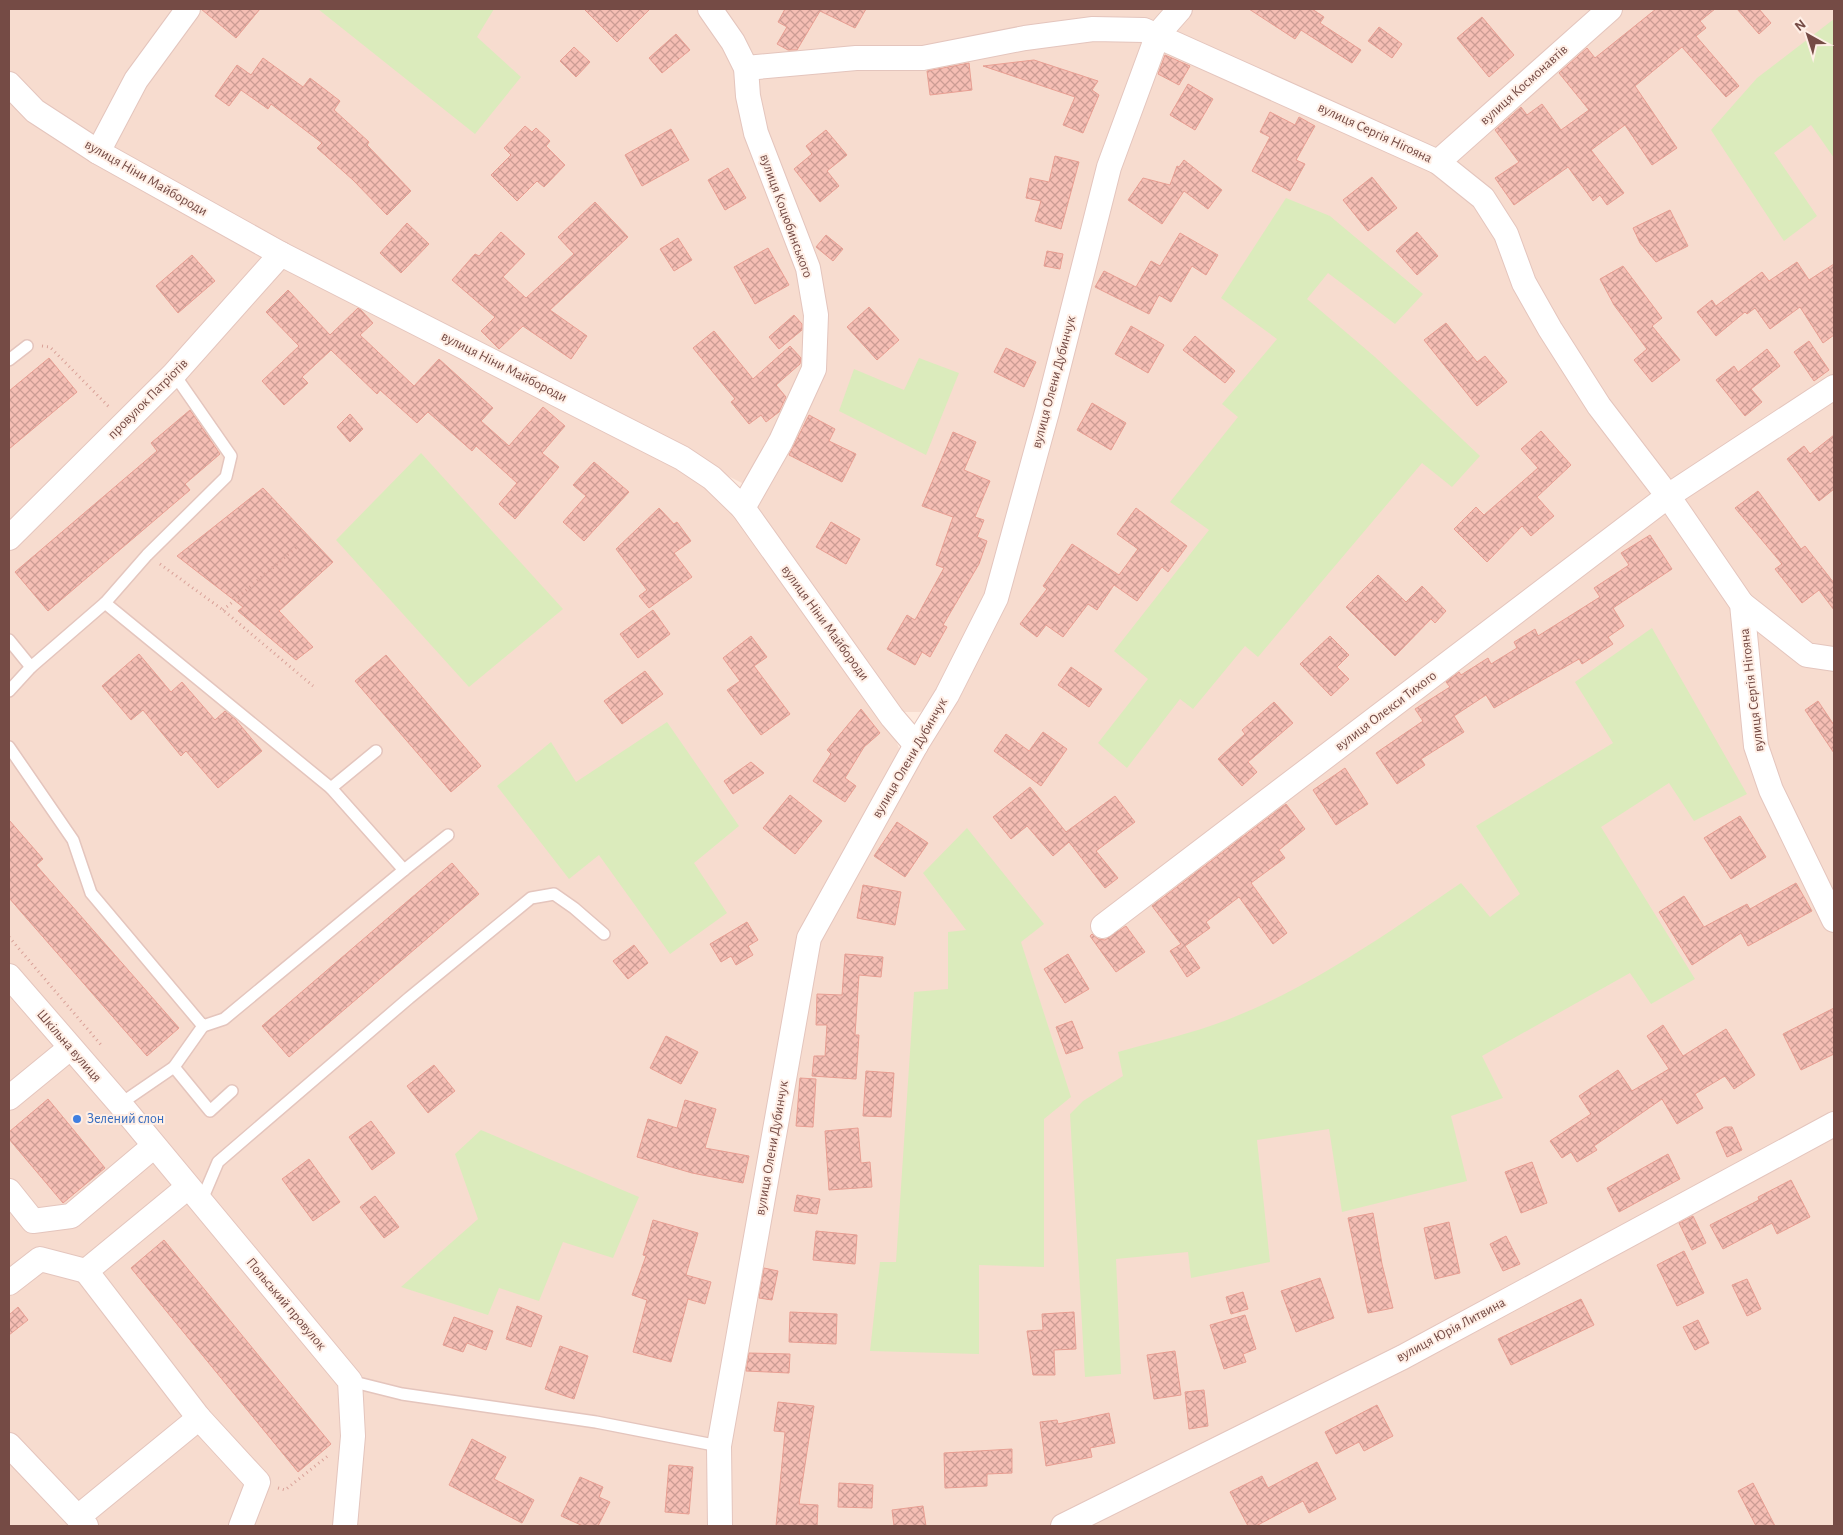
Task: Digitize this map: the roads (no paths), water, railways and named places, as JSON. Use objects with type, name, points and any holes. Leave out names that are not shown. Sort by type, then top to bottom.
[{"type":"street","points":[[98,152],[136,80],[188,9]]},
{"type":"street","name":"вулиця Коцюбинського","points":[[710,9],[733,42],[746,68],[748,96],[756,133],[808,268],[816,315],[814,368],[781,441],[743,508]]},
{"type":"street","name":"вулиця Олени Дубинчук","points":[[720,1526],[719,1446],[810,938],[916,745],[947,695],[996,598],[1047,412],[1109,168],[1158,34],[1180,9]]},
{"type":"street","name":"вулиця Космонавтів","points":[[1438,162],[1610,9]]},
{"type":"street","name":"вулиця Сергія Нігояна","points":[[746,68],[856,58],[922,58],[1025,38],[1093,29],[1144,30],[1158,34],[1438,162],[1483,198],[1506,234],[1524,283],[1550,329],[1599,406],[1668,496],[1742,604],[1756,746],[1771,790],[1834,920]]},
{"type":"street","name":"вулиця Ніни Майбороди","points":[[9,84],[35,111],[98,152],[281,254],[682,458],[712,478],[743,508],[892,717],[916,745]]},
{"type":"street","name":"провулок Патріотів","points":[[9,538],[174,374],[281,254]]},
{"type":"street","points":[[1668,496],[1834,387]]},
{"type":"street","name":"вулиця Олекси Тихого","points":[[1104,926],[1668,496]]},
{"type":"street","points":[[1742,604],[1806,655],[1834,659]]},
{"type":"street","name":"Шкільна вулиця","points":[[9,976],[124,1110]]},
{"type":"street","points":[[9,1098],[70,1048]]},
{"type":"street","name":"Польський провулок","points":[[124,1110],[350,1381]]},
{"type":"street","name":"вулиця Юрія Литвина","points":[[1063,1526],[1403,1357],[1834,1124]]},
{"type":"street","points":[[9,1192],[33,1221],[71,1216],[154,1146]]},
{"type":"street","points":[[86,1271],[194,1194]]},
{"type":"street","points":[[9,1283],[40,1259],[86,1271],[199,1418],[258,1482],[241,1526]]},
{"type":"street","points":[[345,1526],[353,1436],[350,1381]]},
{"type":"street","points":[[9,1445],[82,1522],[199,1418]]},
{"type":"lane","points":[[9,360],[26,346]]},
{"type":"lane","points":[[9,691],[31,667],[105,603],[147,555],[226,477],[231,456],[174,374]]},
{"type":"lane","points":[[105,603],[331,788],[404,870]]},
{"type":"lane","points":[[9,640],[31,667]]},
{"type":"lane","points":[[9,747],[73,840],[91,893],[203,1026]]},
{"type":"lane","points":[[331,788],[376,751]]},
{"type":"lane","points":[[124,1110],[174,1067],[203,1026],[224,1019],[448,835]]},
{"type":"lane","points":[[194,1194],[218,1162],[409,998],[531,898],[554,894],[574,908],[604,934]]},
{"type":"lane","points":[[174,1067],[210,1110],[232,1091]]},
{"type":"lane","points":[[350,1381],[402,1394],[596,1422],[719,1446]]},
{"type":"place","name":"Зелений слон","points":[[77,1119]]}]
